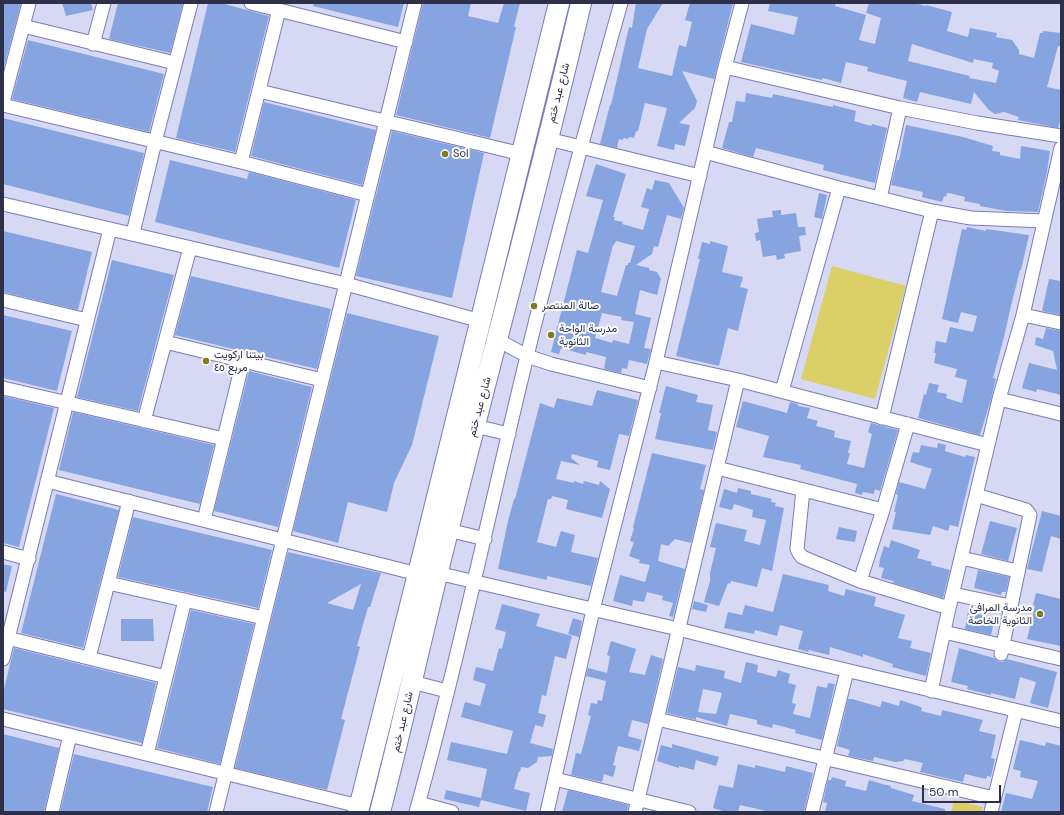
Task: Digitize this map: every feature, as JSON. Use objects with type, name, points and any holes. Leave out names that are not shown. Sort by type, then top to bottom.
[{"type":"main road","name":"شارع عبد ختم","points":[[380,812],[412,682],[428,574],[481,321],[559,3]]},
{"type":"main road","name":"شارع عبد ختم","points":[[358,809],[381,717],[428,574],[448,530],[498,340],[581,3]]},
{"type":"main road","points":[[381,717],[402,723]]},
{"type":"main road","points":[[370,764],[391,769]]},
{"type":"street","points":[[29,3],[3,104],[241,162],[368,195]]},
{"type":"street","points":[[94,44],[104,3]]},
{"type":"street","points":[[133,234],[191,3]]},
{"type":"street","points":[[251,3],[406,42]]},
{"type":"street","points":[[216,812],[415,3]]},
{"type":"street","points":[[452,812],[417,808],[475,582],[527,356],[580,147],[621,3]]},
{"type":"street","points":[[547,812],[593,610],[650,388],[725,67],[742,3]]},
{"type":"street","points":[[241,162],[279,10]]},
{"type":"street","points":[[23,26],[175,63]]},
{"type":"street","points":[[725,67],[900,108],[977,123],[1061,136]]},
{"type":"street","points":[[259,91],[522,154]]},
{"type":"street","points":[[880,198],[900,108]]},
{"type":"street","points":[[548,139],[700,176]]},
{"type":"street","points":[[931,691],[949,608],[999,399],[1023,315],[1061,148]]},
{"type":"street","points":[[705,152],[932,211],[971,218],[1044,221]]},
{"type":"street","points":[[782,391],[839,188]]},
{"type":"street","points":[[3,204],[346,284],[481,321]]},
{"type":"street","points":[[882,418],[932,211]]},
{"type":"street","points":[[3,659],[6,638],[28,559],[110,229]]},
{"type":"street","points":[[144,421],[190,248]]},
{"type":"street","points":[[3,300],[87,320]]},
{"type":"street","points":[[1023,315],[1061,323]]},
{"type":"street","points":[[498,340],[527,356],[565,368],[650,388]]},
{"type":"street","points":[[165,342],[322,380]]},
{"type":"street","points":[[204,520],[243,361]]},
{"type":"street","points":[[656,362],[738,380],[988,445]]},
{"type":"street","points":[[635,812],[738,380]]},
{"type":"street","points":[[3,388],[224,439]]},
{"type":"street","points":[[999,399],[1061,414]]},
{"type":"street","points":[[860,581],[883,510],[908,424]]},
{"type":"street","points":[[475,426],[509,434]]},
{"type":"street","points":[[717,468],[883,510]]},
{"type":"street","points":[[47,481],[283,540],[428,574],[475,582],[678,629],[847,671],[1061,721]]},
{"type":"street","points":[[803,490],[797,549],[802,557],[860,581],[949,608]]},
{"type":"street","points":[[976,495],[1026,510],[1030,515],[1017,571],[1002,650]]},
{"type":"street","points":[[89,658],[129,501]]},
{"type":"street","points":[[448,530],[485,539]]},
{"type":"street","points":[[3,552],[28,559]]},
{"type":"street","points":[[962,558],[1017,571]]},
{"type":"street","points":[[108,583],[264,618]]},
{"type":"street","points":[[953,594],[1010,606]]},
{"type":"street","points":[[147,754],[184,600]]},
{"type":"street","points":[[944,632],[1002,650],[1061,659]]},
{"type":"street","points":[[6,638],[166,677]]},
{"type":"street","points":[[812,812],[847,671]]},
{"type":"street","points":[[412,682],[447,692]]},
{"type":"street","points":[[991,812],[1016,711]]},
{"type":"street","points":[[3,719],[225,773],[358,809]]},
{"type":"street","points":[[657,719],[994,798]]},
{"type":"street","points":[[52,812],[70,735]]},
{"type":"street","points":[[555,779],[689,812]]},
{"type":"shaded area","points":[[832,266],[906,286],[875,399],[801,379]]},
{"type":"shaded area","points":[[954,800],[983,807],[981,812],[951,812]]},
{"type":"building","points":[[3,3],[21,3],[3,71]]},
{"type":"building","points":[[62,3],[91,3],[93,10],[66,16]]},
{"type":"building","points":[[118,3],[183,3],[170,53],[109,39]]},
{"type":"building","points":[[208,3],[221,3],[269,16],[235,152],[176,138]]},
{"type":"building","points":[[314,3],[404,3],[398,27],[313,6]]},
{"type":"building","points":[[423,3],[471,3],[468,16],[498,23],[504,3],[520,3],[514,27],[516,27],[490,138],[396,115]]},
{"type":"building","points":[[636,3],[663,3],[647,29],[638,68],[672,76],[679,45],[686,47],[692,22],[685,20],[690,3],[733,3],[714,79],[682,71],[697,101],[695,108],[679,123],[690,125],[685,146],[675,144],[674,150],[657,146],[667,108],[645,103],[638,131],[636,131],[634,138],[629,137],[628,139],[619,139],[617,148],[600,144],[611,105],[629,27],[632,28]]},
{"type":"building","points":[[770,3],[836,3],[835,6],[866,15],[859,40],[875,44],[881,18],[866,13],[869,3],[914,3],[926,5],[952,12],[947,31],[968,37],[970,28],[997,33],[996,37],[1012,40],[1019,50],[1019,54],[1034,58],[1040,33],[1043,33],[1043,31],[1061,33],[1061,46],[1058,46],[1047,87],[1061,90],[1061,118],[1058,128],[1018,120],[1019,117],[1004,112],[995,114],[989,110],[974,92],[971,104],[920,92],[917,102],[903,98],[907,81],[867,71],[868,67],[846,62],[841,83],[741,62],[751,24],[794,35],[798,17],[768,11]],"holes":[[[912,44],[973,63],[974,59],[993,63],[992,68],[999,71],[996,83],[969,78],[970,76],[908,61]]]},
{"type":"building","points":[[28,40],[164,74],[149,132],[12,99]]},
{"type":"building","points":[[746,93],[772,98],[773,94],[833,107],[833,105],[856,111],[854,121],[871,126],[872,124],[887,128],[875,183],[823,170],[824,165],[756,148],[753,157],[722,148],[729,122],[732,122],[736,101],[745,102]]},
{"type":"building","points":[[264,102],[376,130],[362,185],[251,156]]},
{"type":"building","points":[[3,118],[144,153],[129,216],[3,184]]},
{"type":"building","points":[[906,125],[963,137],[993,146],[992,151],[1000,152],[1000,155],[1020,159],[1021,146],[1050,151],[1038,212],[1006,211],[980,206],[980,204],[964,201],[965,197],[949,193],[947,193],[946,197],[944,196],[942,202],[922,197],[923,192],[891,185],[897,160],[899,160]]},
{"type":"building","points":[[392,131],[484,153],[452,298],[356,276]]},
{"type":"building","points":[[170,160],[247,179],[249,172],[356,200],[339,268],[155,222]]},
{"type":"building","points":[[596,164],[626,174],[613,217],[615,217],[614,220],[623,222],[622,224],[643,230],[649,209],[641,207],[647,188],[652,190],[655,180],[669,183],[684,208],[681,219],[667,215],[658,247],[654,246],[652,254],[636,265],[649,268],[649,270],[657,272],[661,279],[657,295],[640,290],[635,314],[651,318],[644,348],[651,349],[647,364],[629,360],[627,369],[622,368],[621,373],[604,369],[606,357],[586,352],[586,355],[561,348],[559,354],[551,352],[577,250],[588,253],[603,200],[586,196]],"holes":[[[616,241],[635,246],[630,263],[626,265],[617,296],[601,292],[613,245]],[[602,313],[622,317],[621,320],[634,322],[629,344],[613,340],[612,343],[595,338]]]},
{"type":"building","points":[[819,193],[827,195],[822,219],[814,217]]},
{"type":"building","points":[[781,210],[781,215],[796,213],[798,227],[805,227],[806,235],[799,236],[801,251],[784,254],[785,258],[777,260],[776,255],[763,257],[760,240],[756,241],[755,233],[759,232],[757,219],[773,217],[772,211]]},
{"type":"building","points":[[967,227],[986,231],[986,229],[1029,235],[993,378],[996,379],[980,435],[918,418],[924,394],[926,395],[929,383],[939,385],[937,392],[947,394],[946,398],[962,403],[967,380],[955,377],[957,369],[934,363],[936,353],[934,353],[936,341],[946,343],[950,327],[973,332],[977,316],[961,312],[958,323],[942,319],[962,229],[966,230]]},
{"type":"building","points":[[3,231],[92,252],[78,310],[3,292]]},
{"type":"building","points":[[710,241],[728,246],[722,272],[743,277],[740,287],[748,289],[738,331],[728,328],[719,366],[676,356],[700,259],[698,259],[702,242],[710,244]]},
{"type":"building","points":[[112,260],[174,275],[138,411],[77,397]]},
{"type":"building","points":[[191,276],[331,309],[317,369],[175,335]]},
{"type":"building","points":[[1049,279],[1061,281],[1061,315],[1042,311]]},
{"type":"building","points":[[347,313],[439,336],[412,445],[394,483],[387,512],[348,502],[338,543],[293,531]]},
{"type":"building","points":[[3,315],[72,331],[57,391],[3,378]]},
{"type":"building","points":[[1046,328],[1061,331],[1061,370],[1059,371],[1061,371],[1061,395],[1037,389],[1036,392],[1022,388],[1029,363],[1057,370],[1053,351],[1035,345],[1036,337],[1043,339]]},
{"type":"building","points":[[249,371],[312,387],[278,527],[214,511]]},
{"type":"building","points":[[666,386],[698,395],[696,402],[713,405],[708,430],[717,432],[713,450],[655,439],[661,413],[659,413]]},
{"type":"building","points":[[597,390],[638,400],[629,436],[619,434],[610,470],[597,467],[598,461],[572,454],[571,458],[580,465],[561,461],[556,479],[574,483],[574,481],[583,484],[584,481],[599,485],[600,481],[610,489],[602,518],[566,509],[568,500],[552,496],[551,499],[548,499],[537,542],[556,547],[561,531],[575,535],[571,552],[598,558],[591,586],[547,576],[547,580],[498,569],[508,521],[540,403],[554,408],[557,398],[592,406]]},
{"type":"building","points":[[3,396],[54,408],[19,547],[3,543]]},
{"type":"building","points":[[743,401],[787,413],[790,402],[798,404],[798,406],[810,408],[807,418],[818,421],[816,426],[835,431],[834,437],[851,441],[847,464],[864,468],[872,434],[868,432],[871,423],[898,430],[880,491],[875,489],[874,494],[863,492],[862,495],[855,493],[857,484],[800,469],[801,465],[763,457],[769,436],[736,427]]},
{"type":"building","points":[[73,412],[214,445],[200,504],[59,470]]},
{"type":"building","points":[[938,443],[946,445],[945,451],[965,457],[966,455],[975,457],[958,527],[950,525],[948,531],[933,526],[930,535],[892,529],[896,512],[894,512],[899,482],[925,489],[932,469],[910,462],[913,452],[919,453],[921,445],[937,448]]},
{"type":"building","points":[[652,453],[706,465],[700,489],[704,490],[691,543],[675,539],[668,546],[661,544],[658,561],[685,569],[673,617],[669,616],[673,603],[662,600],[663,596],[647,592],[644,602],[633,600],[632,606],[613,601],[620,575],[645,582],[650,565],[639,563],[640,560],[629,556],[634,542],[630,541],[633,527]]},
{"type":"building","points":[[738,488],[751,491],[751,494],[772,499],[771,502],[776,503],[775,506],[784,508],[772,571],[762,568],[757,587],[731,581],[730,584],[728,583],[719,606],[704,602],[710,581],[710,573],[716,548],[710,547],[716,523],[747,530],[744,541],[760,545],[766,520],[752,517],[753,510],[734,504],[732,510],[719,507],[724,489],[737,493]]},
{"type":"building","points":[[56,494],[119,510],[83,648],[21,633]]},
{"type":"building","points":[[1042,511],[1061,516],[1061,539],[1051,536],[1042,572],[1027,569]]},
{"type":"building","points":[[133,517],[272,550],[258,608],[118,577]]},
{"type":"building","points":[[990,521],[1017,528],[1008,561],[981,554]]},
{"type":"building","points":[[839,527],[857,531],[855,542],[836,539]]},
{"type":"building","points":[[891,540],[920,550],[917,558],[932,562],[931,565],[950,570],[943,598],[881,578],[884,568],[879,567],[880,559],[884,546],[889,548]]},
{"type":"building","points":[[288,552],[381,573],[370,607],[368,607],[357,646],[360,647],[341,719],[345,720],[327,790],[235,768]],"holes":[[[361,584],[353,610],[327,603]]]},
{"type":"building","points":[[3,564],[12,566],[6,592],[3,591]]},
{"type":"building","points":[[978,570],[1009,577],[1006,592],[1002,592],[1001,595],[974,588]]},
{"type":"building","points":[[783,574],[829,585],[828,591],[844,596],[846,589],[876,597],[874,606],[905,615],[898,638],[912,641],[910,648],[931,653],[926,676],[892,667],[893,664],[863,654],[863,657],[830,647],[829,655],[798,649],[803,631],[780,625],[777,636],[755,630],[754,634],[724,628],[728,612],[742,615],[745,605],[773,612]]},
{"type":"building","points":[[1036,593],[1061,599],[1061,646],[1027,639],[1035,606],[1033,605]]},
{"type":"building","points":[[694,601],[708,605],[706,612],[692,609]]},
{"type":"building","points":[[502,604],[540,614],[536,626],[572,636],[566,659],[555,656],[546,696],[542,695],[538,713],[546,715],[543,727],[535,725],[530,743],[553,749],[552,756],[538,757],[537,762],[528,768],[521,767],[514,789],[530,793],[526,811],[481,800],[479,807],[444,799],[446,790],[481,798],[487,769],[447,760],[451,742],[507,754],[513,731],[461,717],[465,702],[480,706],[486,684],[473,680],[476,667],[493,671],[499,648],[502,649],[506,632],[495,629]]},
{"type":"building","points":[[191,610],[254,624],[220,764],[157,748]]},
{"type":"building","points":[[968,612],[995,618],[991,635],[965,629]]},
{"type":"building","points":[[573,618],[582,621],[579,637],[568,634]]},
{"type":"building","points":[[121,619],[153,619],[154,641],[121,641]]},
{"type":"building","points":[[611,641],[636,649],[629,672],[645,675],[651,655],[663,659],[648,724],[632,720],[628,736],[642,740],[639,751],[618,746],[613,765],[616,766],[613,777],[604,774],[602,782],[571,775],[576,753],[581,754],[591,716],[588,715],[591,703],[597,704],[598,700],[602,701],[606,681],[586,676],[588,668],[607,673],[610,656],[607,655]]},
{"type":"building","points":[[14,648],[156,683],[142,743],[3,709],[3,693]]},
{"type":"building","points":[[959,648],[994,658],[999,662],[1003,662],[1007,659],[1057,672],[1048,708],[1030,703],[1036,682],[1020,677],[1015,699],[967,689],[968,686],[951,682]]},
{"type":"building","points":[[746,662],[758,665],[757,672],[776,677],[778,670],[790,674],[788,683],[796,685],[792,703],[796,704],[793,714],[810,718],[817,686],[827,688],[828,683],[835,684],[822,740],[795,733],[796,730],[773,724],[772,728],[757,724],[757,720],[730,714],[727,726],[696,717],[696,720],[667,713],[678,667],[695,671],[696,665],[725,671],[724,678],[741,683]],"holes":[[[703,689],[722,693],[716,714],[698,712]]]},
{"type":"building","points":[[848,699],[880,707],[882,701],[899,706],[900,700],[922,708],[921,711],[941,716],[942,710],[983,720],[979,731],[996,735],[991,758],[995,759],[991,777],[987,776],[986,779],[965,774],[963,782],[920,772],[923,763],[905,759],[903,761],[895,762],[874,757],[873,761],[848,756],[850,750],[837,746]]},
{"type":"building","points":[[3,734],[59,748],[44,812],[3,812]]},
{"type":"building","points":[[1020,740],[1045,746],[1046,742],[1061,746],[1061,812],[1001,812],[1006,793],[1032,799],[1038,781],[1020,777],[1021,771],[1013,769]]},
{"type":"building","points":[[672,744],[719,757],[716,766],[696,760],[694,770],[679,766],[679,768],[657,761],[661,745],[672,748]]},
{"type":"building","points":[[74,754],[213,787],[207,812],[60,812]]},
{"type":"building","points":[[738,764],[755,768],[755,765],[785,772],[786,766],[813,773],[804,812],[770,812],[740,805],[738,812],[726,812],[713,808],[719,785],[733,788]]},
{"type":"building","points":[[832,777],[846,781],[845,786],[866,791],[869,780],[891,786],[891,788],[914,795],[912,801],[945,809],[945,812],[825,812],[827,803],[823,802],[828,780],[831,780]]},
{"type":"building","points":[[568,790],[628,805],[627,812],[562,812]]},
{"type":"place","name":"Sol","points":[[445,154]]},
{"type":"place","name":"صالة المنتصر","points":[[534,306]]},
{"type":"place","name":"مدرسة الواحة الثانوية","points":[[551,335]]},
{"type":"place","name":"بيتنا اركويت مربع ٤٥","points":[[206,361]]},
{"type":"place","name":"مدرسة المرافئ الثانوية الخاصة","points":[[1040,614]]}]
